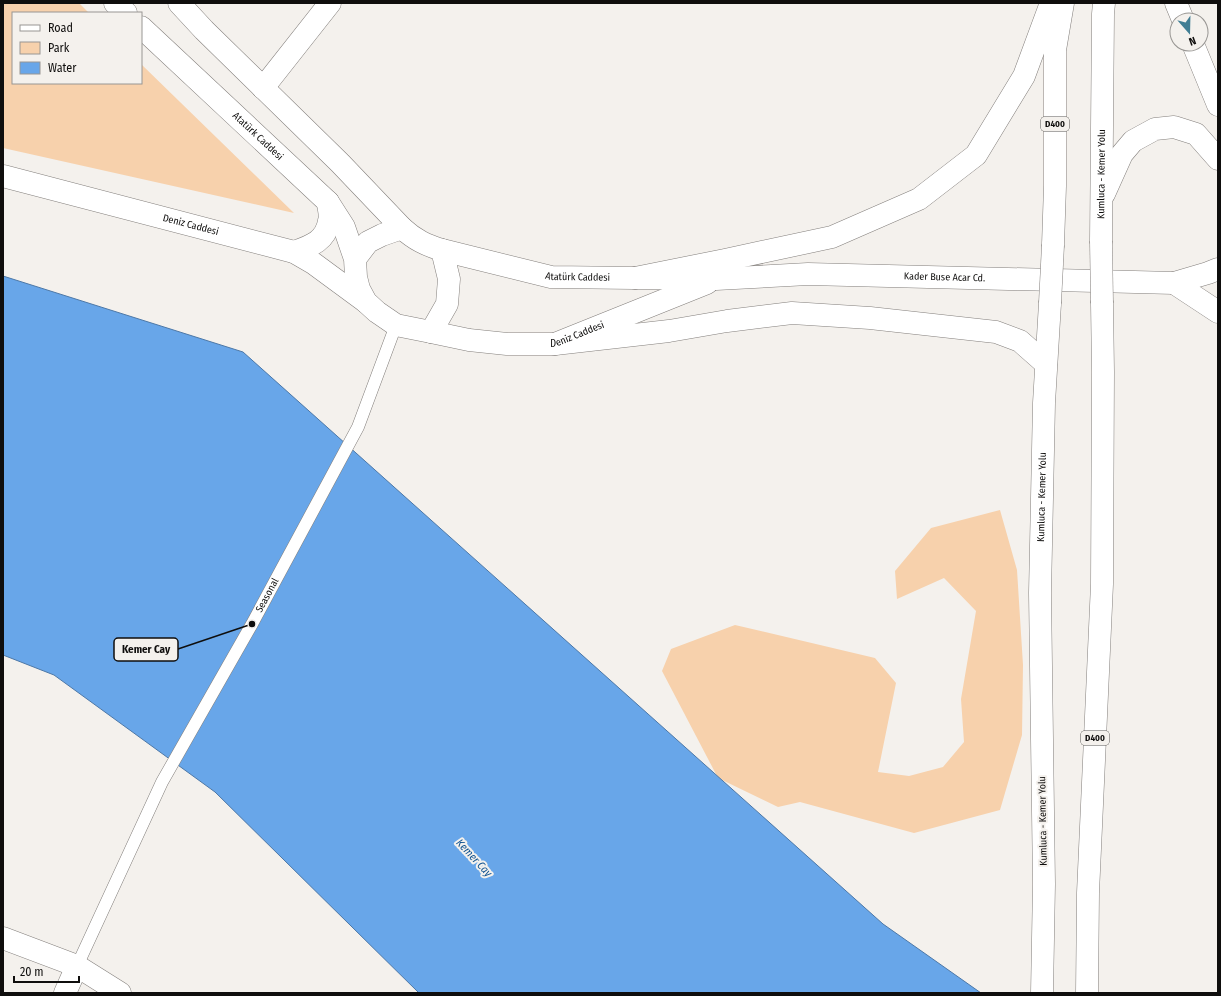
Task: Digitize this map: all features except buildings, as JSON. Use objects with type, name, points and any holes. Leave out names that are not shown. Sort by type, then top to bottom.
[{"type":"main road","points":[[115,3],[125,12]]},
{"type":"main road","points":[[179,3],[263,88],[340,162],[402,228],[412,237],[427,246],[442,250],[449,279],[447,304],[431,332],[396,325],[377,312],[366,302],[359,289],[356,277],[355,259],[368,242],[402,228]]},
{"type":"main road","points":[[263,88],[330,3]]},
{"type":"main road","points":[[635,278],[832,237],[919,199],[976,155],[1024,76],[1051,3]]},
{"type":"main road","name":"Kumluca - Kemer Yolu","points":[[1042,993],[1044,884],[1040,592],[1044,403],[1055,186],[1055,50],[1063,3]]},
{"type":"main road","name":"Kumluca - Kemer Yolu","points":[[1087,993],[1088,893],[1102,584],[1103,372],[1100,241],[1104,3]]},
{"type":"main road","name":"Atatürk Caddesi","points":[[142,28],[328,202],[344,227],[355,259]]},
{"type":"main road","points":[[1196,52],[1218,105]]},
{"type":"main road","points":[[1101,203],[1122,154],[1134,141],[1155,129],[1174,127],[1196,134],[1218,159]]},
{"type":"main road","name":"Deniz Caddesi","points":[[3,176],[294,252],[313,263],[366,302]]},
{"type":"main road","points":[[294,252],[311,246],[320,239],[326,231],[330,220],[328,202]]},
{"type":"main road","name":"Atatürk Caddesi","points":[[442,250],[551,277],[716,279]]},
{"type":"main road","name":"Kader Buse Acar Cd.","points":[[716,279],[808,274],[1174,283],[1218,269]]},
{"type":"main road","name":"Deniz Caddesi","points":[[431,332],[469,340],[507,344],[555,344],[716,279]]},
{"type":"main road","points":[[1174,283],[1218,312]]},
{"type":"main road","points":[[555,344],[669,332],[728,321],[792,313],[870,318],[996,332],[1020,341],[1046,364]]},
{"type":"main road","points":[[3,938],[77,966],[120,993]]},
{"type":"main road","points":[[65,993],[77,966]]},
{"type":"lane","name":"Seasonal","points":[[77,966],[162,782],[252,624],[358,427],[396,325]]},
{"type":"green space","points":[[3,3],[79,3],[88,12],[12,12],[12,84],[142,84],[142,65],[294,213],[3,148]]},
{"type":"green space","points":[[1000,510],[1017,570],[1023,665],[1022,735],[1000,810],[914,833],[800,802],[778,807],[718,778],[662,671],[671,649],[735,625],[875,658],[896,683],[878,772],[909,776],[943,767],[964,742],[961,699],[976,611],[944,578],[897,599],[895,571],[931,528]]},
{"type":"water","points":[[3,276],[243,352],[883,924],[981,993],[419,993],[215,792],[54,675],[3,655]]},
{"type":"place","name":"Kemer Cay","points":[[252,624]]}]
